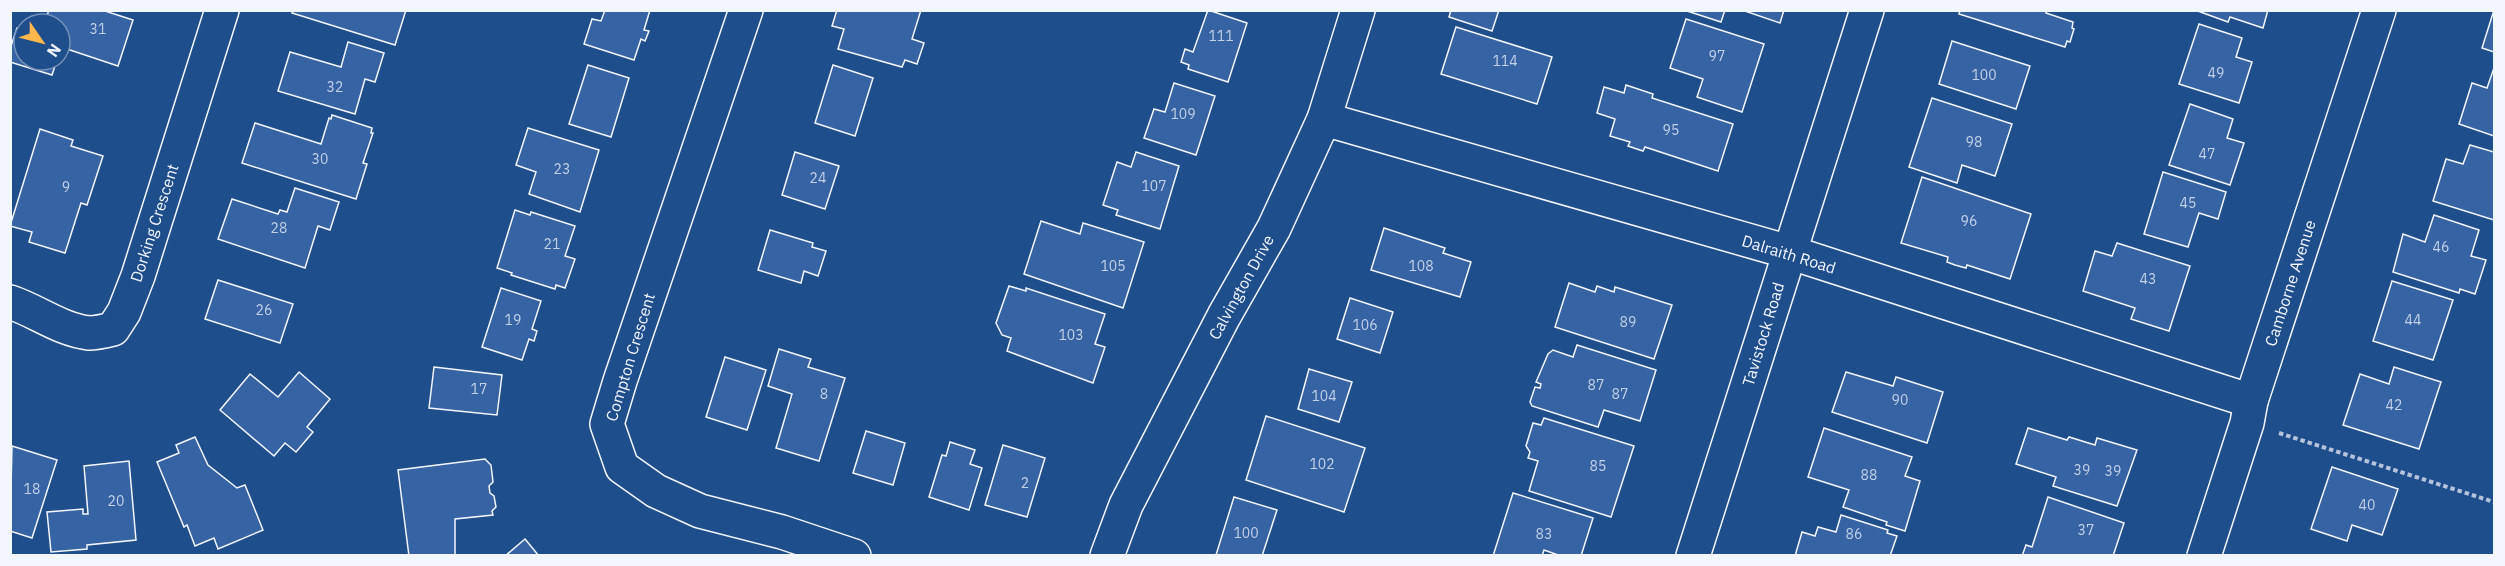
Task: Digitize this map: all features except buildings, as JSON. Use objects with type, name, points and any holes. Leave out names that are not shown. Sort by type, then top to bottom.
[{"type":"street","name":"Dorking Crescent","points":[[10,302],[31,309],[63,326],[90,333],[113,329],[124,312],[138,276],[222,10]]},
{"type":"street","name":"Compton Crescent","points":[[746,10],[607,424],[622,467],[656,491],[700,511],[782,532],[854,555]]},
{"type":"street","name":"Calvington Drive","points":[[1107,555],[1126,505],[1224,316],[1274,228],[1324,119],[1358,10]]},
{"type":"street","name":"Tavistock Road","points":[[1693,555],[1867,10]]},
{"type":"street","name":"Camborne Avenue","points":[[2204,555],[2379,10]]},
{"type":"street","name":"Dalraith Road","points":[[1324,119],[1789,252],[2249,412]]},
{"type":"path","points":[[2249,412],[2494,502]]}]
